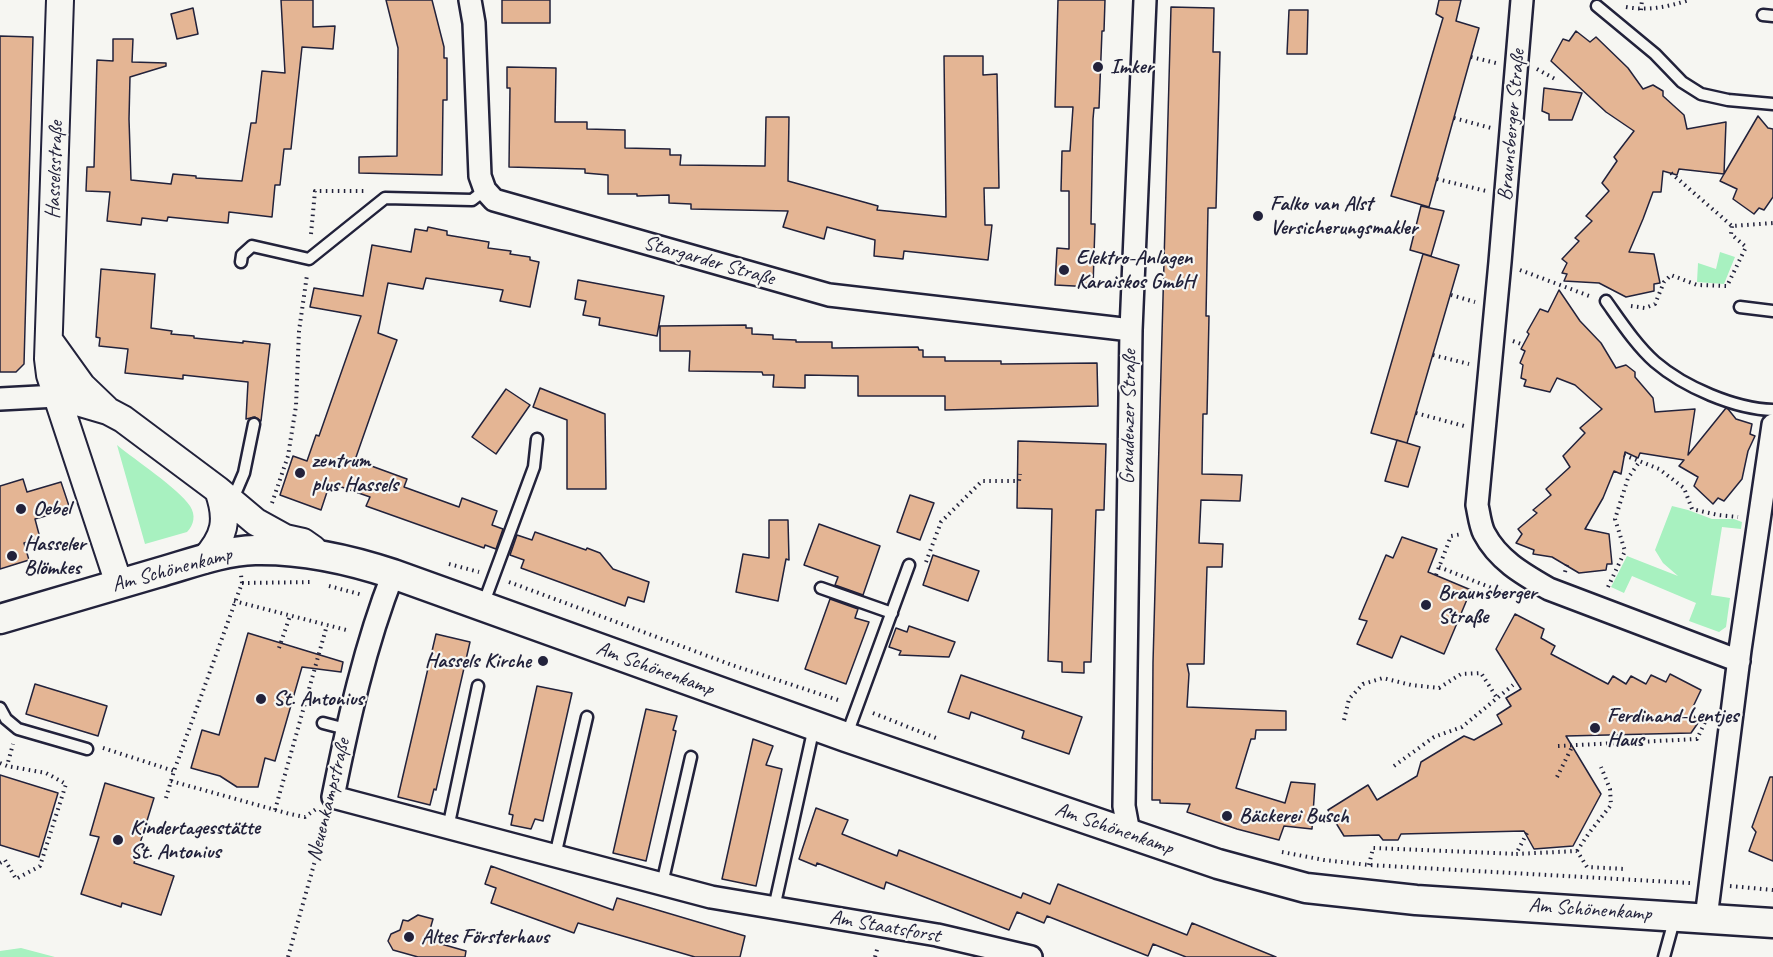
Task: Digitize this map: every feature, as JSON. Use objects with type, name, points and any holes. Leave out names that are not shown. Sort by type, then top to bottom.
[{"type":"main road","name":"Am Schönenkamp","points":[[0,619],[239,552],[255,550],[317,553],[356,561],[814,726],[1218,864],[1306,888],[1416,900],[1773,923]]},
{"type":"street","name":"Hasselsstraße","points":[[60,0],[49,340],[50,375],[70,435],[95,490],[119,584]]},
{"type":"street","points":[[470,0],[474,23],[480,176],[485,190]]},
{"type":"street","name":"Graudenzer Straße","points":[[1129,833],[1124,806],[1131,330],[1145,0]]},
{"type":"street","name":"Braunsberger Straße","points":[[1522,0],[1477,505],[1484,531],[1499,555],[1549,589],[1739,660]]},
{"type":"street","name":"Stargarder Straße","points":[[485,190],[494,200],[829,296],[1131,330]]},
{"type":"street","points":[[49,340],[82,386],[108,411]]},
{"type":"street","points":[[0,399],[57,396],[108,411],[123,419],[256,522],[285,538],[303,542],[317,553]]},
{"type":"street","points":[[70,435],[108,411]]},
{"type":"street","points":[[1706,918],[1739,660],[1773,425]]},
{"type":"street","points":[[204,560],[216,546],[224,527],[225,496]]},
{"type":"street","name":"Neuenkampstraße","points":[[333,797],[346,729],[372,637],[393,574]]},
{"type":"street","name":"Am Staatsforst","points":[[333,797],[711,897],[937,935],[1031,957]]},
{"type":"lane","points":[[1597,6],[1655,54],[1682,82],[1701,94],[1773,104]]},
{"type":"lane","points":[[241,261],[242,255],[252,246],[309,259],[385,198],[472,200],[485,190]]},
{"type":"lane","points":[[1606,301],[1636,342],[1656,363],[1680,378],[1733,404],[1773,410]]},
{"type":"lane","points":[[1740,307],[1773,311]]},
{"type":"lane","points":[[225,496],[244,473],[254,424]]},
{"type":"lane","points":[[483,606],[534,467],[537,439]]},
{"type":"lane","points":[[846,737],[909,565]]},
{"type":"lane","points":[[821,588],[891,613]]},
{"type":"lane","points":[[448,828],[478,686]]},
{"type":"lane","points":[[0,708],[6,719],[18,729],[87,749]]},
{"type":"lane","points":[[555,856],[586,717]]},
{"type":"lane","points":[[323,723],[346,729]]},
{"type":"lane","points":[[774,908],[814,726]]},
{"type":"lane","points":[[662,884],[691,758]]},
{"type":"lane","points":[[1664,957],[1675,916]]},
{"type":"path","points":[[1641,10],[1642,0]]},
{"type":"path","points":[[1597,6],[1619,6],[1641,10],[1665,8],[1689,0]]},
{"type":"path","points":[[1471,57],[1503,65]]},
{"type":"path","points":[[1531,66],[1555,79]]},
{"type":"path","points":[[1454,118],[1498,130]]},
{"type":"path","points":[[1671,173],[1732,226],[1773,223]]},
{"type":"path","points":[[1437,179],[1493,192]]},
{"type":"path","points":[[256,522],[272,503],[288,456],[296,406],[299,331],[315,191],[381,191],[385,198]]},
{"type":"path","points":[[1515,268],[1606,301],[1645,308],[1654,304],[1664,282],[1671,275],[1697,285],[1727,286],[1746,248],[1731,234],[1732,226]]},
{"type":"path","points":[[1450,296],[1482,304]]},
{"type":"path","points":[[1433,355],[1476,366]]},
{"type":"path","points":[[1416,413],[1470,428]]},
{"type":"path","points":[[1624,455],[1659,469],[1684,488],[1692,508],[1718,515],[1745,518]]},
{"type":"path","points":[[1605,592],[1625,551],[1615,519],[1628,478],[1640,461]]},
{"type":"path","points":[[909,565],[923,570],[941,522],[982,481],[1019,481],[1020,474]]},
{"type":"path","points":[[1436,575],[1451,536],[1484,531]]},
{"type":"path","points":[[166,798],[242,583],[239,552]]},
{"type":"path","points":[[441,561],[494,576],[732,665],[856,706],[944,740]]},
{"type":"path","points":[[1564,574],[1568,561]]},
{"type":"path","points":[[1439,567],[1512,596]]},
{"type":"path","points":[[234,602],[372,637]]},
{"type":"path","points":[[279,648],[290,616]]},
{"type":"path","points":[[275,810],[327,625]]},
{"type":"path","points":[[1344,720],[1348,699],[1363,684],[1383,678],[1411,685],[1439,688],[1461,674],[1481,673],[1497,698]]},
{"type":"path","points":[[1394,766],[1434,737],[1462,727],[1513,685]]},
{"type":"path","points":[[1558,746],[1697,739],[1705,722],[1715,722]]},
{"type":"path","points":[[7,766],[18,729]]},
{"type":"path","points":[[1557,777],[1573,745]]},
{"type":"path","points":[[87,749],[99,747],[174,771]]},
{"type":"path","points":[[0,763],[46,773],[66,784],[40,866],[16,879],[5,860],[0,863]]},
{"type":"path","points":[[1577,851],[1611,806],[1610,789],[1601,767]]},
{"type":"path","points":[[171,781],[304,816],[333,797]]},
{"type":"path","name":"Neuenkampstraße","points":[[288,957],[333,797]]},
{"type":"path","points":[[1516,854],[1527,833]]},
{"type":"path","points":[[1369,865],[1373,848],[1516,854],[1577,851]]},
{"type":"path","points":[[1577,851],[1587,867],[1625,869]]},
{"type":"path","points":[[1281,852],[1369,865],[1773,890]]},
{"type":"green space","points":[[1720,252],[1735,257],[1724,284],[1697,282],[1698,263],[1716,269]]},
{"type":"green space","points":[[117,445],[166,483],[190,506],[193,520],[187,532],[145,544]]},
{"type":"green space","points":[[1672,506],[1712,519],[1734,519],[1742,522],[1741,529],[1722,527],[1711,595],[1730,598],[1726,627],[1719,632],[1689,621],[1696,603],[1632,576],[1624,593],[1611,587],[1627,556],[1678,576],[1663,563],[1655,550]]},
{"type":"green space","points":[[21,948],[55,957],[0,957],[0,951]]},
{"type":"building","points":[[281,0],[313,0],[313,27],[335,26],[333,49],[302,47],[291,149],[284,149],[280,185],[275,185],[272,217],[229,212],[228,223],[168,217],[167,221],[142,218],[141,225],[107,221],[110,192],[86,191],[87,167],[94,167],[97,60],[113,61],[113,39],[133,39],[132,62],[166,63],[166,66],[130,77],[131,180],[171,184],[173,174],[242,181],[251,123],[256,123],[262,71],[285,73]]},
{"type":"building","points":[[386,0],[432,0],[444,47],[444,58],[447,58],[447,100],[443,100],[442,175],[359,173],[359,157],[397,156],[398,48]]},
{"type":"building","points":[[502,0],[550,0],[550,23],[502,23]]},
{"type":"building","points":[[1058,0],[1105,0],[1099,108],[1094,108],[1093,119],[1091,224],[1095,224],[1093,287],[1055,285],[1057,248],[1069,249],[1069,191],[1061,191],[1062,151],[1070,151],[1073,107],[1055,107]]},
{"type":"building","points":[[1439,0],[1461,0],[1456,21],[1479,28],[1429,207],[1391,196],[1443,18],[1436,14]]},
{"type":"building","points":[[1171,7],[1214,8],[1213,52],[1220,52],[1216,208],[1208,208],[1207,414],[1203,414],[1202,474],[1242,475],[1240,501],[1201,500],[1199,543],[1223,544],[1222,567],[1207,567],[1204,664],[1187,664],[1189,674],[1187,707],[1286,711],[1286,730],[1256,730],[1255,739],[1251,739],[1236,788],[1285,803],[1291,782],[1315,784],[1312,829],[1284,826],[1279,840],[1187,812],[1190,804],[1160,803],[1160,800],[1152,800],[1153,663]]},
{"type":"building","points":[[193,8],[198,34],[177,39],[171,14]]},
{"type":"building","points":[[1289,10],[1308,10],[1307,54],[1287,54]]},
{"type":"building","points":[[1576,31],[1590,42],[1596,37],[1628,68],[1643,89],[1653,85],[1663,91],[1663,96],[1684,115],[1687,129],[1726,122],[1724,174],[1679,169],[1677,175],[1663,171],[1661,192],[1653,192],[1629,252],[1654,254],[1660,283],[1654,284],[1654,291],[1626,297],[1599,283],[1564,281],[1567,274],[1562,273],[1567,263],[1562,259],[1579,241],[1575,238],[1592,221],[1586,216],[1609,191],[1602,183],[1617,161],[1614,157],[1634,131],[1606,112],[1551,61],[1563,39],[1569,41]]},
{"type":"building","points":[[0,36],[33,37],[24,364],[16,372],[0,372]]},
{"type":"building","points":[[944,56],[983,56],[983,75],[997,74],[999,188],[984,188],[985,225],[992,225],[988,260],[904,251],[903,259],[874,256],[875,240],[827,227],[824,239],[783,227],[788,211],[691,209],[691,204],[669,203],[669,195],[608,194],[608,175],[585,173],[585,169],[509,167],[510,88],[507,88],[507,67],[556,68],[555,122],[587,122],[587,129],[625,130],[625,148],[670,149],[670,155],[681,155],[680,165],[765,166],[766,117],[789,117],[788,181],[878,206],[877,210],[946,217]]},
{"type":"building","points":[[1544,88],[1582,93],[1572,120],[1549,120],[1549,114],[1542,111]]},
{"type":"building","points":[[1758,116],[1768,128],[1773,129],[1773,197],[1764,210],[1759,208],[1754,214],[1733,199],[1737,189],[1720,181]]},
{"type":"building","points":[[1421,206],[1444,211],[1431,256],[1410,250]]},
{"type":"building","points":[[428,227],[447,231],[447,235],[489,242],[488,248],[511,251],[510,254],[530,257],[530,260],[539,262],[530,307],[500,301],[503,290],[426,278],[423,289],[388,283],[378,333],[397,340],[355,460],[407,479],[404,487],[459,507],[462,498],[497,511],[492,525],[503,529],[496,549],[485,545],[484,548],[366,506],[370,497],[330,483],[321,510],[280,495],[293,456],[307,461],[316,435],[319,436],[361,316],[310,307],[314,288],[363,296],[372,245],[411,252],[415,229],[427,231]]},
{"type":"building","points":[[1423,254],[1459,265],[1407,443],[1371,433]]},
{"type":"building","points":[[101,269],[155,274],[151,328],[172,331],[171,334],[194,336],[194,338],[270,344],[261,421],[255,417],[246,419],[248,382],[183,375],[183,379],[125,373],[128,349],[99,346],[100,338],[96,337]]},
{"type":"building","points":[[578,280],[664,296],[657,336],[599,325],[600,318],[583,315],[586,301],[575,299]]},
{"type":"building","points":[[1559,290],[1580,321],[1601,343],[1616,368],[1626,365],[1635,372],[1635,377],[1653,398],[1655,412],[1695,409],[1688,455],[1726,408],[1736,419],[1752,424],[1750,434],[1755,436],[1748,451],[1742,479],[1724,501],[1718,498],[1713,504],[1694,486],[1698,477],[1679,466],[1684,460],[1640,453],[1638,458],[1625,452],[1621,474],[1614,471],[1603,498],[1585,529],[1609,534],[1612,564],[1607,564],[1606,570],[1579,573],[1552,557],[1533,554],[1534,550],[1516,543],[1522,534],[1518,529],[1537,513],[1533,510],[1551,495],[1546,489],[1570,467],[1563,456],[1585,433],[1580,428],[1602,409],[1575,385],[1557,378],[1550,392],[1524,386],[1526,380],[1521,378],[1523,365],[1520,363],[1525,351],[1521,349],[1529,334],[1527,332],[1540,309],[1548,312]]},
{"type":"building","points":[[746,325],[746,328],[752,328],[752,334],[773,335],[773,339],[796,340],[796,342],[832,342],[832,348],[918,347],[919,350],[923,350],[923,357],[945,357],[945,361],[1001,361],[1001,364],[1097,363],[1098,406],[945,410],[945,396],[858,396],[858,376],[805,375],[805,388],[773,387],[774,375],[763,375],[762,372],[689,371],[690,351],[660,351],[660,326]]},
{"type":"building","points":[[540,388],[605,414],[606,489],[567,489],[567,420],[533,407]]},
{"type":"building","points":[[506,389],[530,405],[496,454],[472,437]]},
{"type":"building","points":[[1397,440],[1420,447],[1408,487],[1385,481]]},
{"type":"building","points":[[1018,441],[1106,444],[1104,510],[1096,510],[1091,662],[1084,662],[1084,673],[1062,672],[1062,662],[1048,661],[1052,509],[1017,508]]},
{"type":"building","points":[[23,479],[27,492],[61,482],[70,509],[35,519],[40,538],[24,543],[29,560],[0,569],[0,486]]},
{"type":"building","points":[[910,495],[934,503],[920,540],[897,532]]},
{"type":"building","points":[[769,520],[788,520],[789,560],[786,559],[778,601],[736,592],[743,554],[769,558]]},
{"type":"building","points":[[819,524],[880,546],[863,595],[835,585],[838,577],[804,565]]},
{"type":"building","points":[[535,532],[600,553],[613,569],[649,582],[644,602],[628,597],[625,606],[521,568],[524,560],[510,555],[517,535],[532,540]]},
{"type":"building","points":[[1402,537],[1437,549],[1428,572],[1471,590],[1444,654],[1401,636],[1392,658],[1357,644],[1367,621],[1359,619],[1386,555],[1393,558]]},
{"type":"building","points":[[933,555],[979,571],[968,601],[923,585]]},
{"type":"building","points":[[830,599],[858,609],[855,618],[869,622],[846,684],[805,669]]},
{"type":"building","name":"Ferdinand-Lentjes Haus","points":[[1515,614],[1544,629],[1541,638],[1555,646],[1551,654],[1608,684],[1613,676],[1626,684],[1631,676],[1646,684],[1651,675],[1666,682],[1670,674],[1701,690],[1691,711],[1698,723],[1691,733],[1566,736],[1601,794],[1573,846],[1534,849],[1524,831],[1401,834],[1398,840],[1383,840],[1379,835],[1344,836],[1328,810],[1368,785],[1377,800],[1417,776],[1421,762],[1464,736],[1474,740],[1502,724],[1497,715],[1511,706],[1506,698],[1521,689],[1496,649]]},
{"type":"building","points":[[909,626],[955,642],[949,657],[899,655],[901,651],[889,647],[896,628],[907,632]]},
{"type":"building","name":"St. Antonius","points":[[248,633],[343,662],[341,672],[302,667],[275,761],[265,758],[258,787],[237,787],[220,776],[191,768],[202,730],[219,735]]},
{"type":"building","points":[[436,634],[470,642],[436,790],[434,789],[430,805],[398,797]]},
{"type":"building","points":[[961,675],[1082,717],[1069,754],[1022,738],[1024,731],[971,712],[969,719],[948,712]]},
{"type":"building","points":[[35,684],[107,706],[98,736],[26,714]]},
{"type":"building","points":[[537,686],[572,693],[543,821],[535,819],[531,829],[511,825],[513,815],[509,814]]},
{"type":"building","points":[[646,709],[677,716],[673,730],[676,731],[646,861],[613,853]]},
{"type":"building","points":[[753,739],[773,746],[766,765],[782,769],[756,886],[722,879]]},
{"type":"building","points":[[0,775],[58,793],[39,857],[0,845]]},
{"type":"building","points":[[1770,777],[1773,777],[1773,861],[1749,851],[1756,832],[1752,827]]},
{"type":"building","points":[[105,783],[154,798],[134,863],[174,876],[161,915],[122,903],[121,907],[81,894],[99,837],[90,835]]},
{"type":"building","points":[[816,808],[848,820],[842,834],[897,856],[899,850],[1021,898],[1023,893],[1050,904],[1058,884],[1187,935],[1192,923],[1276,957],[1186,957],[1153,944],[1148,956],[1047,916],[1044,923],[1017,912],[1009,930],[886,882],[884,889],[817,863],[816,866],[799,859]]},
{"type":"building","points":[[491,866],[613,910],[617,898],[745,936],[740,957],[695,957],[578,923],[574,933],[491,903],[496,888],[485,884]]},
{"type":"building","name":"Altes Försterhaus","points":[[418,915],[433,919],[427,940],[466,951],[465,957],[418,957],[393,950],[388,941],[391,934],[400,930],[403,920],[408,921]]},
{"type":"place","name":"Imker","points":[[1098,67]]},
{"type":"place","name":"Falko van Alst Versicherungsmakler","points":[[1258,216]]},
{"type":"place","name":"Elektro-Anlagen Karaiskos GmbH","points":[[1064,270]]},
{"type":"place","name":"zentrum plus Hassels","points":[[300,473]]},
{"type":"place","name":"Oebel","points":[[21,509]]},
{"type":"place","name":"Hasseler Blömkes","points":[[12,556]]},
{"type":"place","name":"Braunsberger Straße","points":[[1426,605]]},
{"type":"place","name":"Hassels Kirche","points":[[543,661]]},
{"type":"place","name":"St. Antonius","points":[[261,699]]},
{"type":"place","name":"Ferdinand-Lentjes Haus","points":[[1595,728]]},
{"type":"place","name":"Bäckerei Busch","points":[[1227,816]]},
{"type":"place","name":"Kindertagesstätte St. Antonius","points":[[118,840]]},
{"type":"place","name":"Altes Försterhaus","points":[[409,937]]}]
